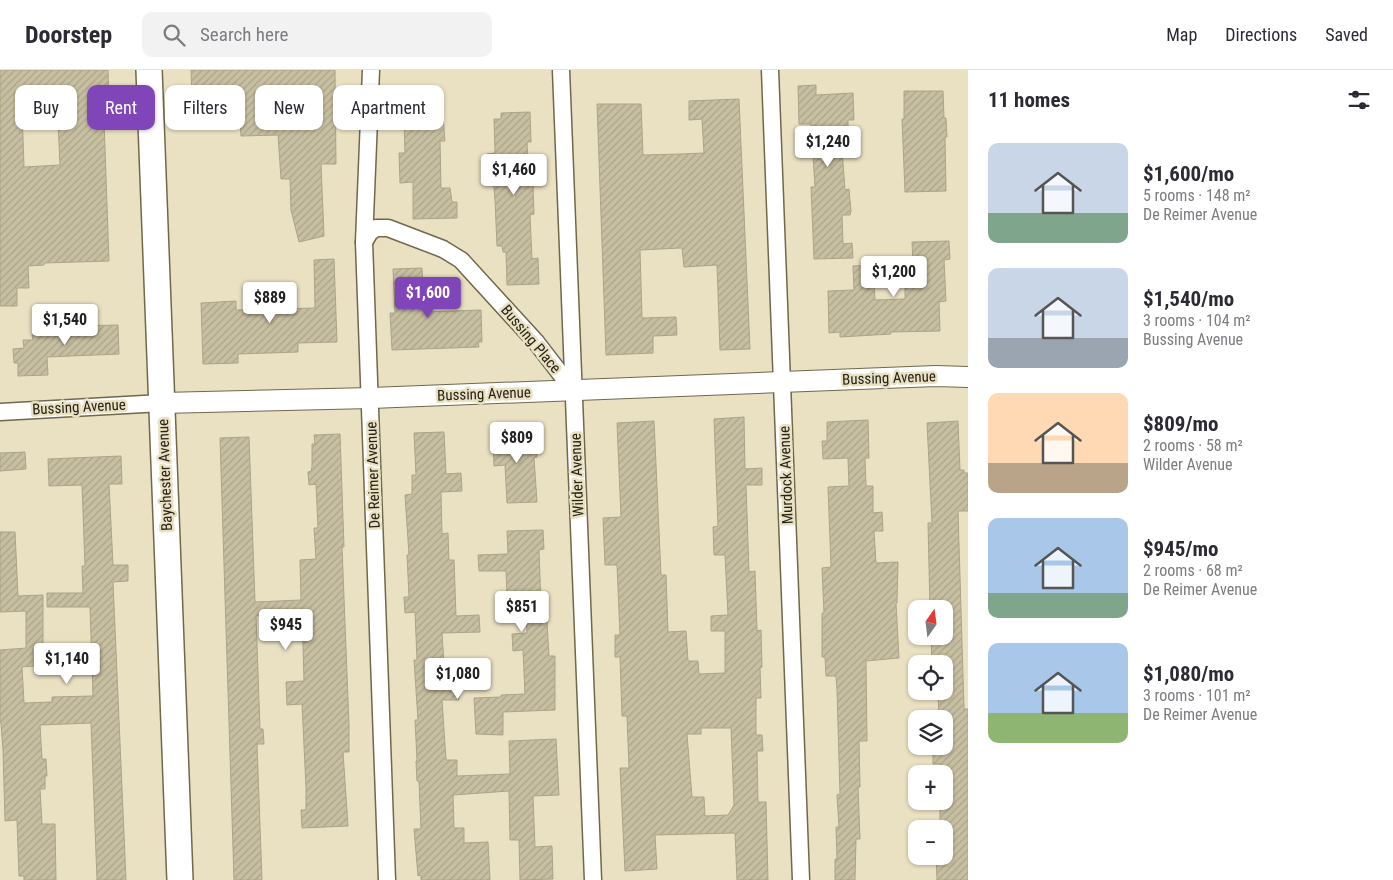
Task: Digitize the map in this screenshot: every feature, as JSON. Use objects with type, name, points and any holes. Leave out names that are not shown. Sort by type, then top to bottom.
[{"type":"main road","name":"Baychester Avenue","points":[[149,70],[180,880]]},
{"type":"street","name":"De Reimer Avenue","points":[[371,70],[364,242],[387,880]]},
{"type":"street","name":"Wilder Avenue","points":[[561,70],[593,880]]},
{"type":"street","name":"Murdock Avenue","points":[[770,70],[801,880]]},
{"type":"street","name":"Bussing Place","points":[[364,242],[370,232],[376,228],[388,228],[443,249],[461,260],[536,342],[573,390]]},
{"type":"street","name":"Bussing Avenue","points":[[0,412],[162,403],[370,398],[936,376],[968,377]]},
{"type":"building","points":[[0,70],[108,70],[108,85],[87,85],[87,130],[104,130],[109,261],[44,263],[44,265],[28,266],[29,288],[17,288],[17,306],[0,306]]},
{"type":"building","points":[[191,70],[335,70],[333,130],[336,130],[336,164],[321,164],[324,236],[299,242],[291,210],[290,179],[281,179],[278,135],[241,136],[241,130],[245,130],[245,85],[192,85]]},
{"type":"building","points":[[816,85],[816,95],[853,93],[854,120],[848,120],[848,136],[841,136],[845,190],[849,189],[851,211],[850,215],[842,215],[843,244],[852,243],[853,258],[814,259],[811,187],[815,187],[811,124],[799,124],[798,86]]},
{"type":"building","points":[[904,91],[943,91],[947,137],[945,137],[946,191],[905,192],[902,119],[904,119]]},
{"type":"building","points":[[739,99],[750,349],[720,350],[717,265],[684,267],[682,248],[680,248],[640,250],[642,318],[676,317],[677,335],[653,336],[653,353],[606,355],[597,104],[641,104],[643,155],[681,154],[704,153],[702,119],[689,120],[689,101]]},
{"type":"building","points":[[530,112],[531,142],[527,142],[529,184],[533,184],[534,214],[530,215],[532,259],[538,258],[539,284],[507,285],[506,252],[503,252],[502,246],[497,246],[493,177],[489,177],[487,154],[495,153],[494,119],[501,119],[501,113]]},
{"type":"building","points":[[444,128],[445,141],[440,141],[441,188],[450,188],[452,202],[457,202],[457,218],[413,219],[413,182],[400,183],[399,153],[405,153],[404,130],[444,130]]},
{"type":"building","points":[[949,241],[950,259],[944,260],[946,301],[939,302],[940,331],[890,332],[891,334],[840,337],[840,332],[829,333],[828,291],[854,290],[853,266],[873,265],[875,300],[905,299],[905,264],[913,264],[912,242]]},
{"type":"building","points":[[334,259],[337,342],[298,343],[298,352],[238,354],[238,363],[203,364],[201,303],[236,301],[236,310],[315,308],[314,260]]},
{"type":"building","points":[[422,268],[424,312],[481,310],[482,342],[478,342],[479,347],[392,350],[390,313],[395,313],[393,269]]},
{"type":"building","points":[[59,317],[74,317],[74,326],[118,325],[119,354],[47,357],[48,375],[18,376],[18,363],[14,363],[13,349],[24,348],[23,340],[33,340],[32,335],[59,333]]},
{"type":"building","points":[[744,417],[745,469],[762,468],[762,485],[746,485],[749,572],[755,571],[757,631],[761,630],[761,698],[756,698],[756,735],[762,735],[763,751],[757,751],[758,802],[766,802],[768,880],[737,880],[735,833],[655,835],[657,869],[625,871],[620,768],[629,768],[627,716],[622,716],[620,657],[615,657],[615,635],[620,635],[617,565],[605,565],[603,518],[621,517],[617,423],[654,421],[661,575],[666,575],[668,632],[686,631],[688,661],[698,661],[699,674],[725,673],[725,631],[711,631],[711,616],[728,615],[725,555],[714,555],[713,527],[718,526],[714,419]],"holes":[[[701,728],[731,728],[734,805],[728,815],[705,816],[704,797],[692,797],[687,734],[701,734]]]},
{"type":"building","points":[[868,420],[869,458],[865,458],[866,486],[873,486],[873,513],[882,512],[883,531],[874,531],[876,563],[898,562],[896,603],[899,658],[866,661],[867,741],[859,741],[860,839],[856,839],[855,880],[835,880],[835,859],[837,859],[836,827],[839,827],[837,795],[840,794],[837,690],[836,676],[826,676],[825,657],[822,657],[822,613],[824,613],[822,568],[831,567],[828,487],[849,486],[848,458],[823,459],[822,441],[827,441],[827,422]]},
{"type":"building","points":[[958,421],[960,470],[968,473],[968,511],[958,511],[964,709],[968,709],[968,880],[937,880],[936,865],[953,865],[953,820],[940,820],[940,810],[953,810],[953,765],[933,764],[933,755],[953,755],[953,710],[939,710],[938,700],[953,700],[953,655],[932,655],[931,645],[953,645],[953,600],[930,600],[928,523],[932,523],[927,423]]},
{"type":"building","points":[[444,432],[446,474],[461,473],[462,491],[441,492],[442,534],[448,533],[449,560],[454,560],[456,616],[479,615],[480,632],[442,633],[445,680],[458,680],[459,700],[442,700],[446,760],[457,760],[457,776],[510,774],[509,741],[556,739],[559,795],[533,796],[535,847],[552,846],[553,879],[520,880],[519,840],[510,840],[509,791],[453,795],[454,828],[464,828],[464,843],[488,842],[490,880],[421,880],[421,875],[418,876],[414,829],[421,829],[415,720],[418,720],[414,660],[417,660],[415,612],[405,613],[404,597],[409,597],[407,555],[409,555],[405,495],[412,494],[412,475],[416,475],[414,433]]},
{"type":"building","points":[[536,432],[537,457],[534,458],[537,502],[507,503],[505,465],[494,466],[493,433]]},
{"type":"building","points":[[340,434],[349,725],[349,752],[343,752],[348,826],[302,828],[301,810],[306,810],[306,787],[302,704],[287,705],[286,682],[304,681],[302,613],[256,616],[260,729],[263,729],[264,744],[257,744],[262,880],[234,880],[220,438],[249,437],[255,602],[301,600],[300,560],[316,559],[314,528],[318,528],[316,484],[309,485],[308,472],[311,471],[312,467],[312,444],[315,444],[314,435]]},
{"type":"building","points":[[25,452],[26,469],[0,471],[0,453]]},
{"type":"building","points":[[121,456],[122,484],[109,484],[113,565],[128,565],[128,581],[113,582],[126,880],[97,880],[91,723],[40,725],[42,759],[46,759],[47,776],[45,776],[45,789],[40,789],[42,824],[55,824],[56,880],[24,880],[24,876],[19,876],[17,820],[5,821],[3,750],[0,723],[0,650],[26,648],[26,611],[0,612],[0,532],[15,532],[18,596],[43,595],[43,648],[33,648],[34,666],[22,667],[24,703],[52,702],[52,697],[93,696],[90,607],[47,607],[47,593],[83,593],[82,566],[85,566],[82,485],[49,486],[48,459]]},
{"type":"building","points":[[543,530],[544,549],[539,550],[541,605],[546,605],[549,656],[555,656],[555,710],[503,712],[503,735],[476,734],[474,698],[525,694],[523,650],[513,651],[512,634],[527,633],[526,595],[507,596],[506,571],[479,571],[478,555],[508,554],[507,531]]}]
